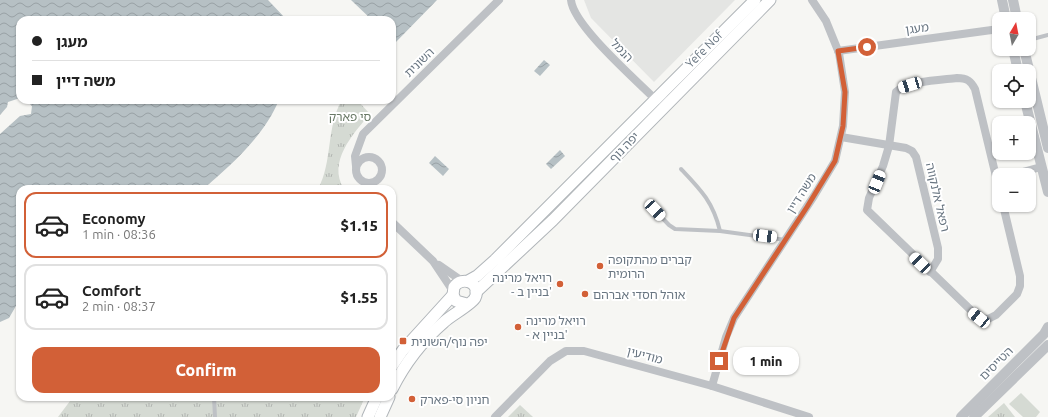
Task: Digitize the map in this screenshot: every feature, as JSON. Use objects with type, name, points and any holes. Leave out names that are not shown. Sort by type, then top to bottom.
[{"type":"main road","name":"Yefe Nof","points":[[655,99],[755,0]]},
{"type":"main road","name":"יפה נוף","points":[[476,292],[553,220],[770,0]]},
{"type":"main road","name":"יפה נוף","points":[[465,281],[477,276],[495,260],[655,99]]},
{"type":"main road","points":[[396,360],[403,350],[453,293],[456,284],[465,281],[474,285],[476,292],[474,300],[443,322],[418,347],[407,361],[396,382]]},
{"type":"main road","points":[[453,293],[456,301],[467,304]]},
{"type":"main road","points":[[368,417],[375,401]]},
{"type":"main road","points":[[380,417],[386,401]]},
{"type":"street","name":"השונית","points":[[396,101],[499,0]]},
{"type":"street","name":"הנמל","points":[[571,0],[574,11],[585,29],[655,99]]},
{"type":"street","name":"משה דיין","points":[[712,386],[726,337],[734,318],[786,240],[835,161],[843,126],[845,92],[838,51],[826,21],[812,0]]},
{"type":"street","points":[[1002,0],[1005,12]]},
{"type":"street","points":[[1013,0],[1016,12]]},
{"type":"street","name":"מעגן","points":[[838,51],[992,30]]},
{"type":"street","points":[[1026,56],[1045,122],[1048,148]]},
{"type":"street","points":[[995,168],[975,89],[971,82],[964,78],[957,78],[910,85],[901,88],[896,92],[889,146],[867,210],[972,313],[979,318],[988,319],[996,314],[1017,294],[1020,286],[1020,276],[1005,212]]},
{"type":"street","points":[[655,99],[658,101],[670,100]]},
{"type":"street","name":"השונית","points":[[356,166],[355,156],[363,134],[393,104]]},
{"type":"street","points":[[1027,108],[1048,192]]},
{"type":"street","name":"רפאל אלנקווה","points":[[840,136],[906,148],[912,151],[916,157],[938,248],[938,259],[930,272]]},
{"type":"street","points":[[367,185],[358,177],[356,166],[360,160],[367,156],[379,161],[382,169],[379,178],[369,185]]},
{"type":"street","points":[[1036,168],[1041,167]]},
{"type":"street","points":[[396,226],[433,261],[465,281]]},
{"type":"street","points":[[433,261],[453,293]]},
{"type":"street","name":"הטייסים","points":[[961,417],[1044,334],[1048,327]]},
{"type":"street","name":"הטייסים","points":[[974,417],[1048,345]]},
{"type":"street","name":"מודיעין","points":[[496,417],[550,362],[566,352],[584,351],[712,386],[809,417]]},
{"type":"lane","points":[[1036,38],[1048,35]]},
{"type":"lane","points":[[681,169],[710,202],[716,214],[720,231]]},
{"type":"lane","points":[[648,203],[669,225],[675,229],[720,231],[786,240]]},
{"type":"lane","points":[[214,401],[215,417]]},
{"type":"shaded area","points":[[584,0],[735,0],[654,82],[591,18]]},
{"type":"green space","name":"סי פארק","points":[[340,104],[361,104],[370,114],[350,139],[340,159],[338,169],[342,185],[320,185],[326,167],[331,132]]},
{"type":"green space","points":[[1021,393],[1040,412],[1036,417],[1023,417],[1009,404]]},
{"type":"green space","points":[[70,401],[363,401],[356,417],[58,417]]},
{"type":"green space","points":[[1004,403],[1015,417],[988,417]]},
{"type":"green space","points":[[520,405],[533,417],[508,417]]},
{"type":"water","points":[[0,0],[268,0],[283,16],[16,16],[16,104],[277,104],[265,126],[246,149],[208,185],[16,185],[16,306],[9,318],[0,322]]},
{"type":"water","points":[[351,0],[437,0],[396,42],[396,16],[368,16]]},
{"type":"water","points":[[544,60],[550,65],[540,76],[534,71]]},
{"type":"water","points":[[560,150],[565,156],[551,169],[546,164]]},
{"type":"water","points":[[435,156],[449,169],[443,176],[429,163]]},
{"type":"pier","points":[[16,99],[16,104],[30,104],[32,106],[31,114],[20,116],[0,134],[0,115],[7,107],[8,102]]},
{"type":"place","name":"קברים מהתקופה הרומית","points":[[600,266]]},
{"type":"place","name":"רויאל מרינה - בניין ב'","points":[[560,284]]},
{"type":"place","name":"אוהל חסדי אברהם","points":[[585,294]]},
{"type":"place","name":"רויאל מרינה - בניין א'","points":[[518,327]]},
{"type":"place","name":"יפה נוף/השונית","points":[[403,341]]},
{"type":"place","name":"חניון סי-פארק","points":[[412,399]]},
{"type":"route","points":[[719,361],[726,337],[734,318],[786,240],[835,161],[843,126],[845,92],[838,51],[867,47]]}]
